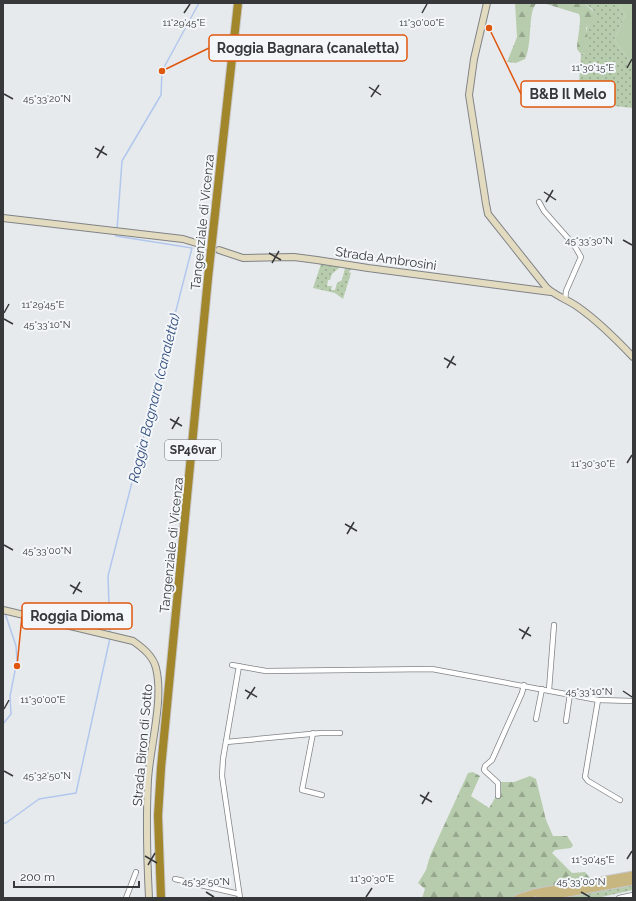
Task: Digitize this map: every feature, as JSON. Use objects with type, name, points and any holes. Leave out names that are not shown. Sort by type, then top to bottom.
[{"type":"highway","name":"Tangenziale di Vicenza","points":[[161,898],[158,816],[161,768],[208,278],[238,3]]},
{"type":"main road","points":[[518,898],[534,893],[633,875]]},
{"type":"main road","points":[[540,898],[633,881]]},
{"type":"street","points":[[487,3],[474,59],[470,95],[488,214],[551,292],[588,314],[613,336],[633,357]]},
{"type":"street","points":[[539,202],[544,211],[574,245],[581,256],[565,300]]},
{"type":"street","points":[[3,218],[184,239],[206,246]]},
{"type":"street","name":"Strada Ambrosini","points":[[219,250],[243,258],[294,257],[355,267],[551,292]]},
{"type":"street","name":"Strada Biron di Sotto","points":[[3,610],[133,642],[149,654],[156,666],[158,678],[157,700],[148,778],[147,818],[149,898]]},
{"type":"street","points":[[549,690],[554,625]]},
{"type":"street","points":[[232,665],[266,671],[432,669],[598,700],[633,701]]},
{"type":"street","points":[[175,879],[240,896],[222,776],[226,742],[239,666]]},
{"type":"street","points":[[498,796],[498,783],[484,770],[485,766],[492,760],[522,693],[524,685]]},
{"type":"street","points":[[536,719],[542,689]]},
{"type":"street","points":[[566,722],[570,694]]},
{"type":"street","points":[[598,700],[585,777],[588,781],[620,800]]},
{"type":"street","points":[[226,742],[313,733],[340,733]]},
{"type":"street","points":[[313,733],[302,790],[322,795]]},
{"type":"street","points":[[126,898],[136,872]]},
{"type":"street","points":[[619,898],[633,895]]},
{"type":"green space","points":[[515,3],[537,3],[532,13],[529,45],[525,59],[516,63],[507,62],[517,37]]},
{"type":"green space","points":[[543,3],[584,3],[597,15],[586,28],[588,40],[586,53],[581,54],[577,49],[580,21],[579,14]]},
{"type":"green space","points":[[584,3],[618,3],[625,16],[614,40],[632,64],[633,108],[585,103],[578,99],[581,54],[586,53],[586,33],[588,24],[595,18],[593,10]]},
{"type":"green space","points":[[618,3],[633,3],[633,74],[632,64],[614,40],[625,16]]},
{"type":"green space","points":[[321,264],[340,267],[332,274],[330,280],[328,280],[327,286],[332,286],[331,290],[335,290],[337,283],[342,280],[345,268],[353,269],[349,272],[351,273],[343,299],[335,293],[313,288]]},
{"type":"green space","points":[[473,772],[480,776],[471,796],[489,808],[495,798],[495,789],[500,782],[514,782],[530,776],[536,779],[546,820],[553,836],[567,836],[573,845],[571,848],[555,850],[552,853],[572,873],[585,872],[593,882],[518,898],[422,898],[425,889],[418,883],[426,870],[430,856],[468,773]]},
{"type":"green space","points":[[633,883],[633,890],[597,898],[551,898]]},
{"type":"waterway","name":"Roggia Bagnara (canaletta)","points":[[117,230],[122,161],[161,95],[162,71],[199,3]]},
{"type":"waterway","name":"Roggia Bagnara (canaletta)","points":[[110,634],[108,576],[192,248],[116,236],[116,234]]},
{"type":"waterway","points":[[3,724],[11,714],[10,696],[17,661],[16,646],[5,613]]},
{"type":"waterway","name":"Roggia Bagnara (canaletta)","points":[[3,823],[6,823],[39,799],[76,793],[110,638]]},
{"type":"place","name":"B&B Il Melo","points":[[489,28]]},
{"type":"place","name":"Roggia Bagnara (canaletta)","points":[[162,71]]},
{"type":"place","name":"Roggia Dioma","points":[[17,666]]}]
